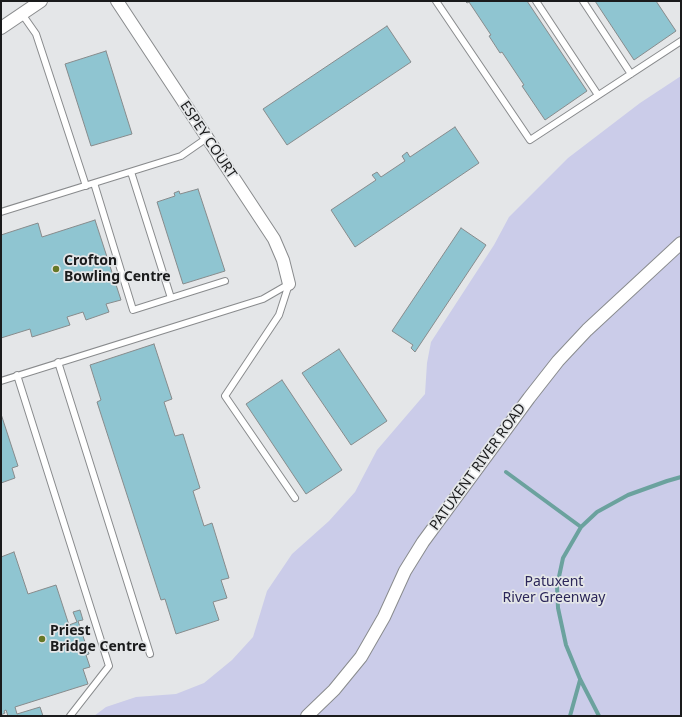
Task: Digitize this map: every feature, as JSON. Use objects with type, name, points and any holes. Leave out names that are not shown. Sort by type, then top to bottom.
[{"type":"street","points":[[1,28],[41,1]]},
{"type":"street","name":"ESPEY COURT","points":[[116,1],[274,239],[282,255],[289,284]]},
{"type":"street","name":"PATUXENT RIVER ROAD","points":[[307,716],[334,690],[361,657],[384,617],[406,571],[423,542],[558,361],[588,330],[681,243]]},
{"type":"lane","points":[[436,1],[530,140],[681,41]]},
{"type":"lane","points":[[536,1],[598,95]]},
{"type":"lane","points":[[583,1],[631,74]]},
{"type":"lane","points":[[22,14],[36,34],[86,186]]},
{"type":"lane","points":[[1,212],[181,156],[207,138]]},
{"type":"lane","points":[[131,172],[171,298]]},
{"type":"lane","points":[[94,183],[134,310],[225,281]]},
{"type":"lane","points":[[1,380],[263,299],[289,284]]},
{"type":"lane","points":[[289,284],[280,315],[225,396],[295,498]]},
{"type":"lane","points":[[58,362],[150,654]]},
{"type":"lane","points":[[17,375],[109,666],[70,716]]},
{"type":"green space","name":"Patuxent River Greenway","points":[[681,76],[681,716],[94,716],[106,707],[136,697],[176,694],[204,683],[232,660],[253,637],[267,591],[292,554],[329,521],[355,492],[377,450],[425,394],[427,363],[431,342],[494,245],[509,217],[568,158],[640,103]]},
{"type":"building","points":[[465,1],[527,1],[587,91],[545,120],[522,86],[524,85],[502,52],[500,53],[489,36],[491,35],[469,2],[467,3]]},
{"type":"building","points":[[595,1],[656,1],[676,31],[634,60]]},
{"type":"building","points":[[387,26],[411,62],[287,145],[263,109]]},
{"type":"building","points":[[106,51],[132,134],[91,146],[65,64]]},
{"type":"building","points":[[455,127],[479,163],[355,247],[331,210],[376,180],[372,175],[377,172],[381,177],[405,161],[402,156],[407,152],[410,157]]},
{"type":"building","points":[[198,189],[225,271],[183,284],[157,202],[175,196],[174,193],[179,191],[180,194]]},
{"type":"building","name":"Crofton Bowling Centre","points":[[95,220],[121,300],[106,304],[109,312],[86,320],[83,312],[67,317],[70,325],[32,337],[30,329],[1,338],[1,235],[38,223],[42,237]]},
{"type":"building","points":[[461,228],[486,245],[415,352],[411,348],[413,345],[392,331]]},
{"type":"building","points":[[154,344],[172,399],[164,402],[175,436],[183,434],[200,488],[193,491],[204,526],[212,523],[229,578],[221,580],[227,598],[213,602],[219,620],[176,634],[165,599],[161,600],[97,402],[101,400],[90,365]]},
{"type":"building","points":[[339,349],[387,421],[351,445],[302,373]]},
{"type":"building","points":[[282,380],[342,470],[306,494],[246,404]]},
{"type":"building","points":[[1,414],[18,466],[12,468],[15,478],[1,483]]},
{"type":"building","name":"Priest Bridge Centre","points":[[14,552],[28,594],[56,585],[69,625],[77,622],[73,612],[80,610],[83,620],[78,621],[89,654],[86,655],[90,667],[83,669],[88,684],[15,707],[17,714],[40,707],[43,716],[8,716],[6,710],[4,711],[5,713],[1,715],[1,557]]},
{"type":"waterway","points":[[506,472],[581,527]]},
{"type":"waterway","points":[[599,716],[580,679],[566,645],[558,608],[557,586],[563,558],[581,527],[597,512],[628,495],[681,477]]},
{"type":"waterway","points":[[570,716],[580,680]]},
{"type":"place","name":"Crofton Bowling Centre","points":[[56,269]]},
{"type":"place","name":"Priest Bridge Centre","points":[[42,639]]}]
